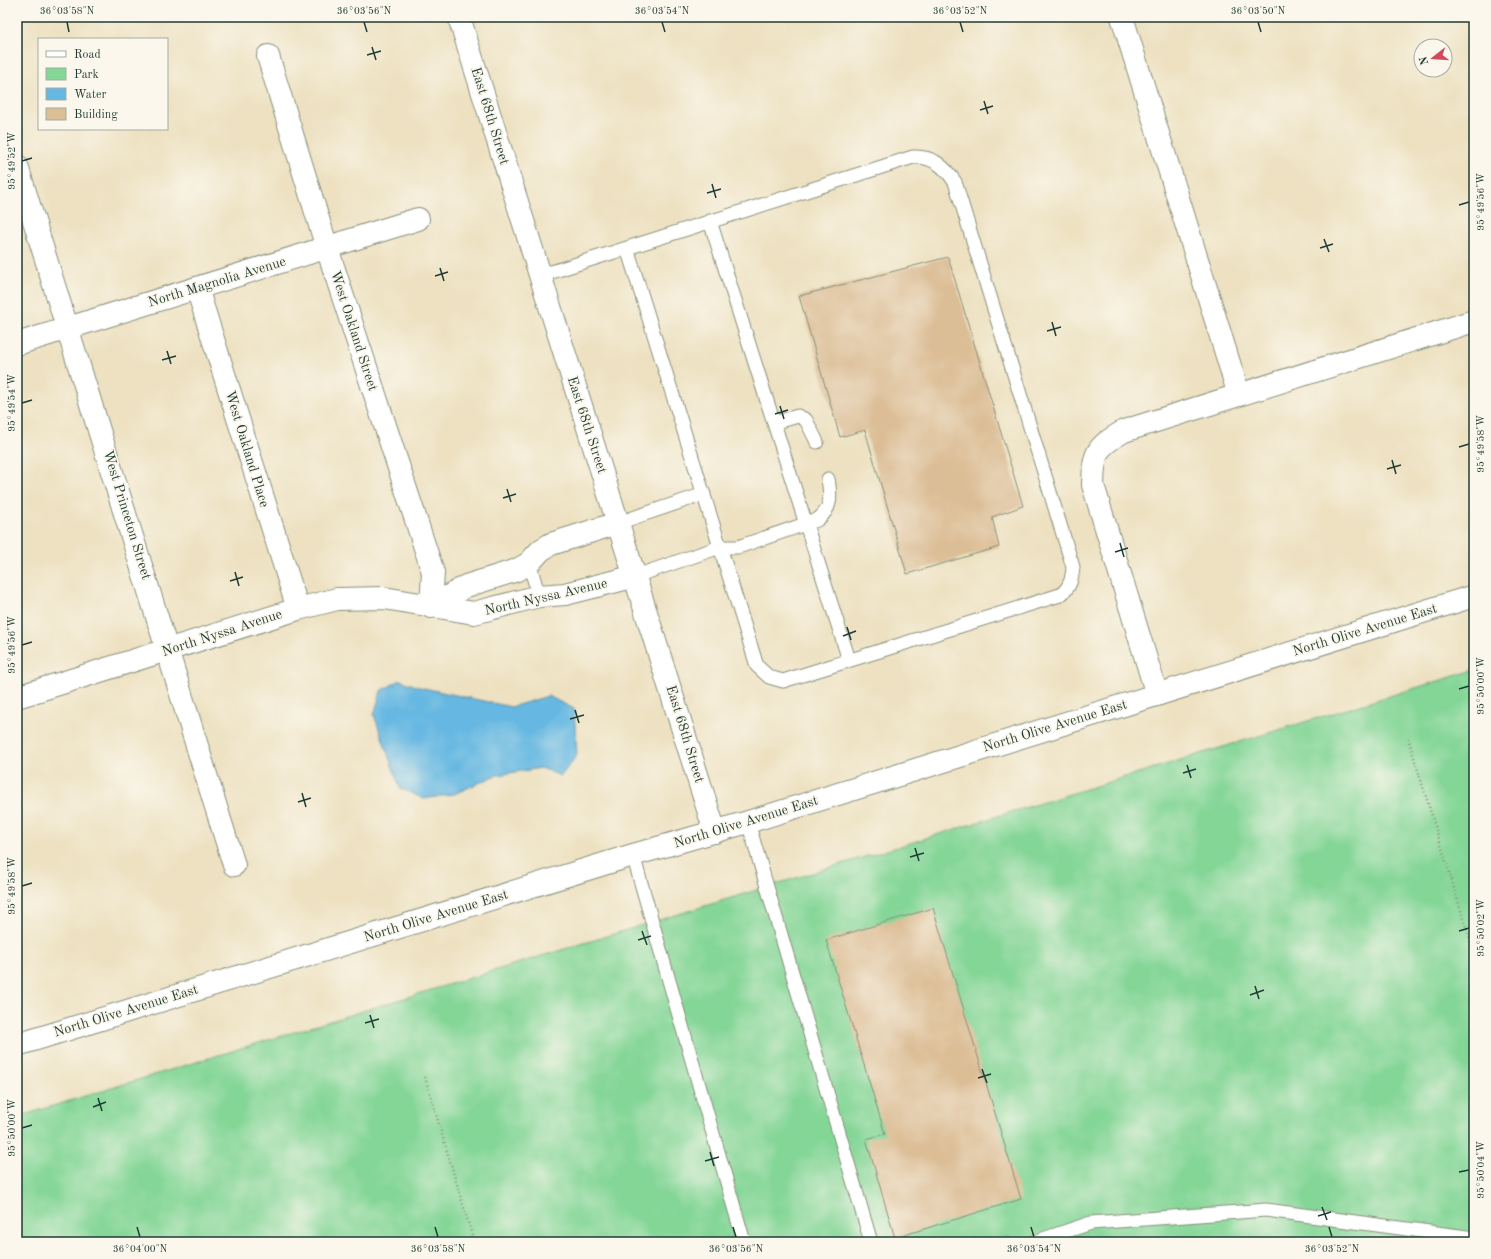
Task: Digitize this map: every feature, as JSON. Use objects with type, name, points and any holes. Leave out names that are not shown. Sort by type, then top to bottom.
[{"type":"street","name":"East 68th Street","points":[[459,17],[539,276],[636,576],[715,832]]},
{"type":"street","points":[[1122,17],[1239,395]]},
{"type":"street","name":"West Oakland Street","points":[[268,56],[327,248],[433,572],[431,607]]},
{"type":"street","name":"West Princeton Street","points":[[17,166],[169,650],[234,865]]},
{"type":"street","name":"North Magnolia Avenue","points":[[17,344],[418,219]]},
{"type":"street","name":"West Oakland Place","points":[[197,288],[298,609]]},
{"type":"street","points":[[1157,695],[1093,485],[1095,456],[1102,445],[1124,431],[1474,321]]},
{"type":"street","points":[[431,607],[466,586],[517,570],[529,563],[541,550],[551,544],[618,523]]},
{"type":"street","name":"North Nyssa Avenue","points":[[17,697],[298,609],[338,599],[384,598],[474,613],[539,596],[565,594],[636,576]]},
{"type":"street","name":"North Olive Avenue East","points":[[17,1045],[633,855],[748,822],[1474,596]]},
{"type":"lane","points":[[539,276],[627,248],[710,222],[913,157],[923,157],[932,160],[948,172],[955,182],[1073,567],[1072,576],[1066,590],[1060,595],[783,681],[769,677],[757,666],[627,248]]},
{"type":"lane","points":[[710,222],[849,660]]},
{"type":"lane","points":[[774,423],[798,416],[806,420],[817,442]]},
{"type":"lane","points":[[636,576],[720,547],[738,547],[817,520],[825,514],[829,506],[830,495],[828,479]]},
{"type":"lane","points":[[618,523],[704,494]]},
{"type":"lane","points":[[529,563],[539,596]]},
{"type":"lane","points":[[748,822],[871,1242]]},
{"type":"lane","points":[[633,855],[744,1242]]},
{"type":"lane","points":[[1034,1242],[1091,1223],[1266,1210],[1474,1238]]},
{"type":"path","points":[[1408,738],[1474,953]]},
{"type":"path","points":[[425,1077],[474,1242]]},
{"type":"green space","points":[[1474,670],[1474,1242],[17,1242],[17,1117]]},
{"type":"water","points":[[400,680],[419,687],[511,707],[548,696],[574,709],[577,755],[561,776],[541,768],[497,775],[454,794],[424,799],[400,788],[374,715],[381,691]]},
{"type":"building","points":[[948,257],[1023,506],[992,517],[999,547],[907,574],[865,430],[840,437],[799,296]]},
{"type":"building","points":[[933,908],[1021,1199],[895,1238],[866,1139],[885,1134],[826,940]]}]
